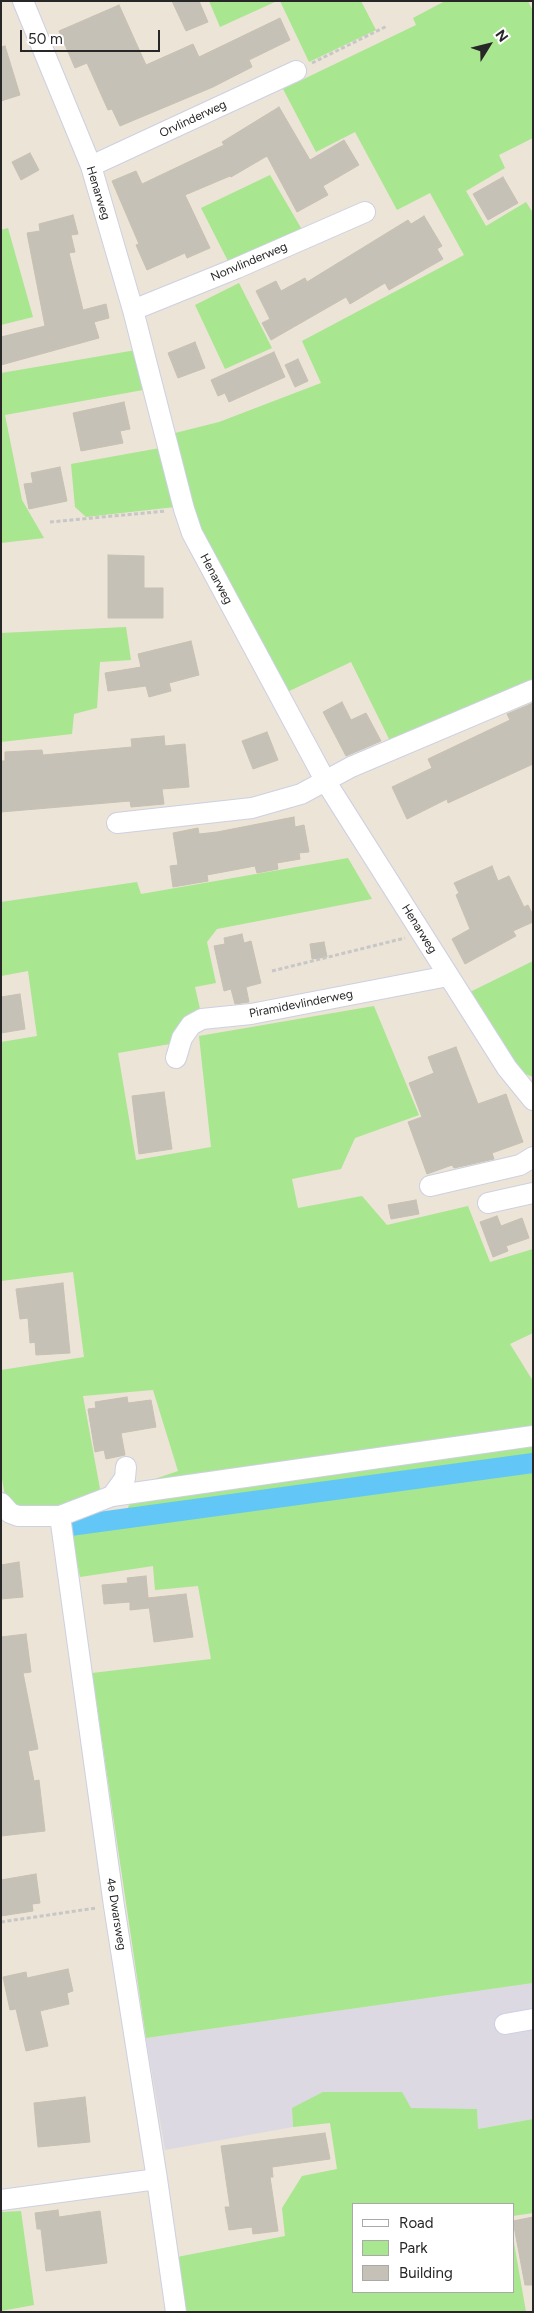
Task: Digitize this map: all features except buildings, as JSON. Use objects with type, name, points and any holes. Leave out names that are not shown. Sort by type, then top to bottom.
[{"type":"street","name":"Henarweg","points":[[23,1],[91,166],[133,310],[184,509],[192,533],[326,782],[448,976],[508,1068],[533,1100]]},
{"type":"street","name":"Orvlinderweg","points":[[91,166],[296,71]]},
{"type":"street","name":"Nonvlinderweg","points":[[133,310],[237,268],[365,212]]},
{"type":"street","points":[[117,823],[252,808],[301,794],[351,767],[533,690]]},
{"type":"street","name":"Piramidevlinderweg","points":[[176,1058],[182,1038],[191,1025],[202,1019],[251,1014],[448,976]]},
{"type":"street","points":[[430,1186],[520,1165],[533,1157]]},
{"type":"street","points":[[488,1203],[533,1193]]},
{"type":"street","points":[[1,1503],[10,1513],[18,1516],[60,1516],[112,1496],[533,1436]]},
{"type":"street","points":[[112,1496],[125,1478],[126,1468]]},
{"type":"street","name":"4e Dwarsweg","points":[[60,1516],[114,1906],[176,2312]]},
{"type":"street","points":[[505,2024],[533,2019]]},
{"type":"street","points":[[1,2200],[157,2179]]},
{"type":"path","points":[[296,71],[387,26]]},
{"type":"path","points":[[50,522],[184,509]]},
{"type":"path","points":[[272,971],[422,935]]},
{"type":"path","points":[[1,1922],[114,1906]]},
{"type":"shaded area","points":[[533,1983],[533,2119],[478,2129],[477,2109],[292,2108],[293,2127],[165,2150],[146,2038]]},
{"type":"green space","points":[[209,1],[277,1],[220,27]]},
{"type":"green space","points":[[280,1],[361,1],[376,30],[309,62]]},
{"type":"green space","points":[[445,1],[528,1],[533,11],[533,138],[499,155],[505,168],[466,191],[486,226],[526,202],[533,213],[533,686],[395,751],[351,662],[285,693],[202,545],[171,434],[219,422],[321,383],[302,341],[464,255],[430,193],[397,210],[355,132],[316,152],[283,89],[416,25],[413,18]]},
{"type":"green space","points":[[270,175],[304,233],[231,267],[201,208]]},
{"type":"green space","points":[[8,228],[33,317],[1,325],[1,230]]},
{"type":"green space","points":[[239,283],[272,348],[225,369],[195,305]]},
{"type":"green space","points":[[136,350],[143,390],[5,415],[22,500],[44,538],[1,543],[1,373]]},
{"type":"green space","points":[[160,448],[175,507],[86,517],[75,507],[71,464]]},
{"type":"green space","points":[[126,627],[131,660],[100,662],[97,708],[74,714],[72,734],[1,742],[1,633]]},
{"type":"green space","points":[[348,858],[372,899],[217,929],[207,942],[216,983],[195,987],[203,1022],[170,1044],[118,1053],[136,1160],[211,1147],[199,1036],[374,1006],[419,1115],[355,1138],[341,1169],[292,1179],[298,1208],[362,1196],[387,1225],[468,1206],[490,1262],[533,1249],[533,1333],[510,1344],[533,1381],[533,1983],[146,2038],[92,1673],[211,1659],[198,1586],[155,1590],[153,1566],[80,1577],[70,1526],[122,1519],[140,1484],[178,1471],[153,1390],[83,1396],[100,1489],[58,1512],[24,1514],[6,1502],[1,1473],[1,1370],[84,1357],[73,1272],[1,1281],[1,1042],[37,1036],[28,971],[1,976],[1,902],[137,882],[141,894]]},
{"type":"green space","points":[[533,961],[533,1077],[520,1072],[470,992]]},
{"type":"green space","points":[[323,2092],[402,2092],[411,2108],[477,2109],[478,2129],[533,2119],[533,2213],[514,2216],[514,2203],[352,2203],[352,2293],[514,2293],[514,2243],[526,2312],[184,2312],[177,2257],[285,2236],[282,2208],[302,2176],[337,2169],[330,2123],[293,2127],[292,2108]]},
{"type":"green space","points":[[21,2211],[34,2305],[1,2311],[1,2212]]},
{"type":"waterway","points":[[70,1526],[533,1463]]}]
